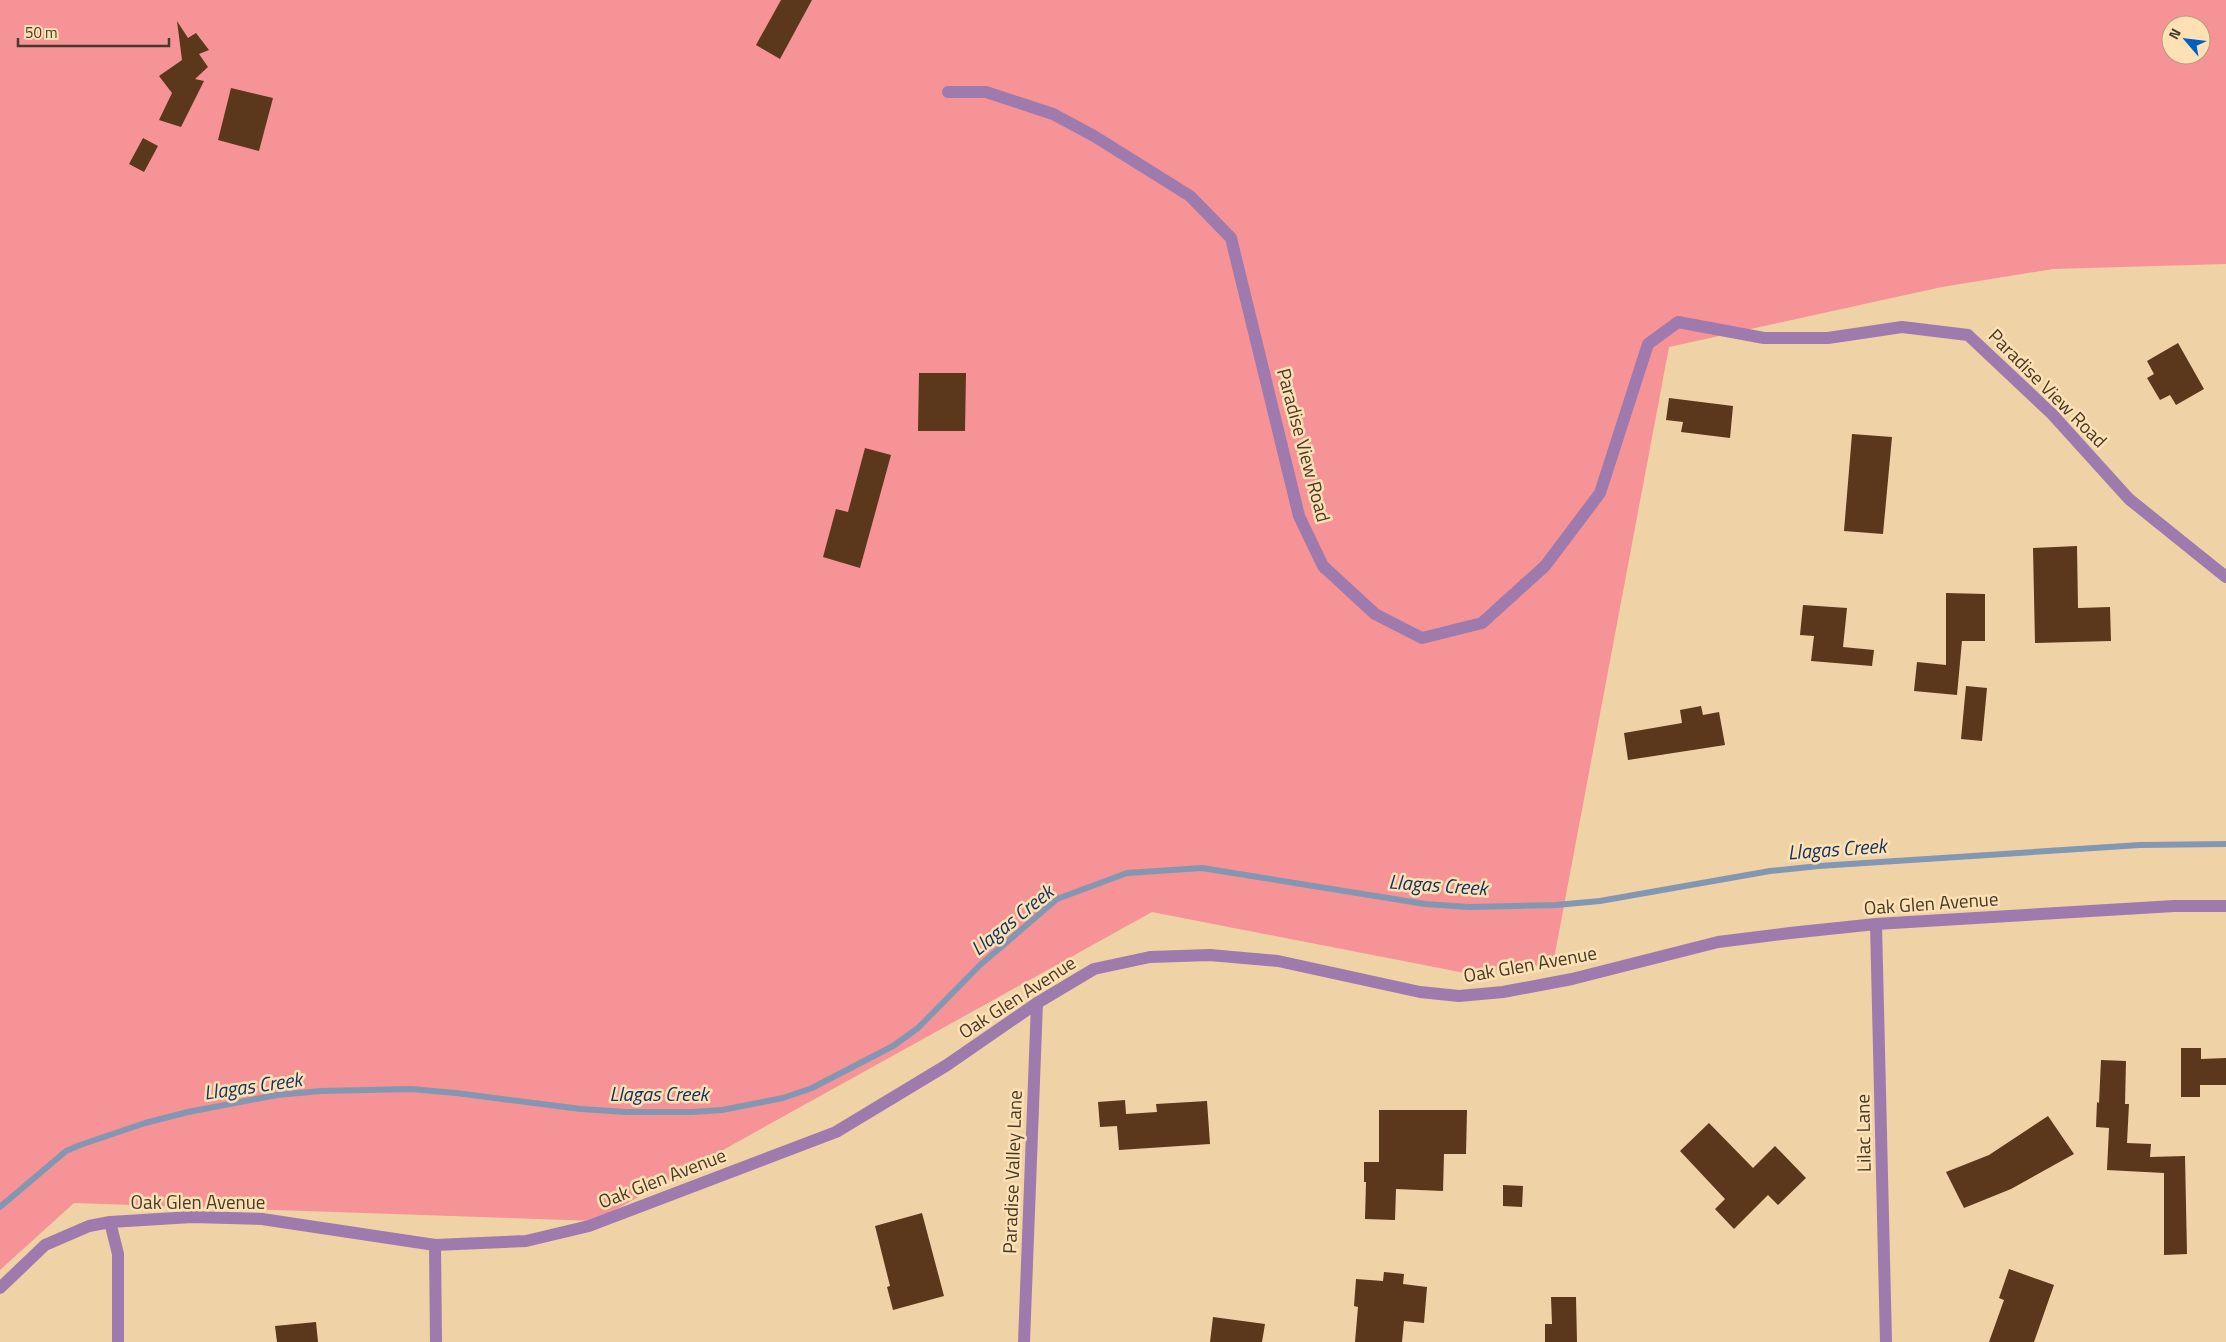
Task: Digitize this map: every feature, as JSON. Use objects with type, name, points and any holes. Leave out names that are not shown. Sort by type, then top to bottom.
[{"type":"street","name":"Paradise View Road","points":[[948,92],[986,92],[1053,114],[1094,136],[1190,196],[1231,238],[1299,516],[1323,566],[1375,614],[1422,638],[1482,623],[1545,566],[1600,493],[1648,344],[1678,322],[1764,338],[1828,338],[1902,327],[1968,335],[2052,414],[2129,499],[2226,577]]},
{"type":"street","name":"Oak Glen Avenue","points":[[0,1288],[45,1245],[89,1226],[110,1222],[192,1217],[262,1219],[436,1245],[526,1241],[589,1226],[836,1132],[947,1065],[1037,1004],[1094,969],[1150,957],[1210,955],[1278,961],[1420,992],[1459,996],[1503,992],[1572,979],[1718,942],[1876,924],[2174,906],[2226,906]]},
{"type":"street","name":"Lilac Lane","points":[[1876,924],[1886,1342]]},
{"type":"street","name":"Paradise Valley Lane","points":[[1024,1342],[1037,1004]]},
{"type":"street","points":[[110,1222],[118,1254],[118,1342]]},
{"type":"street","points":[[436,1245],[436,1342]]},
{"type":"shaded area","points":[[0,0],[2226,0],[2226,264],[2053,269],[1942,287],[1669,347],[1553,964],[1465,973],[1152,912],[595,1221],[74,1203],[0,1270]]},
{"type":"building","points":[[781,0],[812,0],[780,59],[756,45]]},
{"type":"building","points":[[177,21],[188,38],[196,33],[209,50],[199,54],[208,67],[195,79],[204,81],[181,127],[159,120],[172,93],[159,76],[182,60]]},
{"type":"building","points":[[231,88],[273,98],[259,151],[218,140]]},
{"type":"building","points":[[143,138],[158,146],[144,172],[129,164]]},
{"type":"building","points":[[2178,343],[2204,389],[2176,405],[2170,395],[2160,400],[2147,378],[2154,374],[2147,361]]},
{"type":"building","points":[[919,373],[966,373],[965,431],[918,431]]},
{"type":"building","points":[[1669,398],[1733,406],[1730,438],[1681,432],[1683,422],[1666,420]]},
{"type":"building","points":[[1852,434],[1892,437],[1883,534],[1844,531]]},
{"type":"building","points":[[865,448],[891,455],[860,568],[823,557],[836,509],[848,512]]},
{"type":"building","points":[[2077,546],[2078,608],[2110,607],[2111,641],[2035,643],[2033,548]]},
{"type":"building","points":[[1946,593],[1985,594],[1985,641],[1962,641],[1957,695],[1914,691],[1917,662],[1946,665]]},
{"type":"building","points":[[1803,605],[1847,608],[1843,647],[1874,650],[1872,666],[1811,661],[1814,636],[1800,635]]},
{"type":"building","points":[[1966,686],[1987,688],[1982,741],[1961,739]]},
{"type":"building","points":[[1701,706],[1703,715],[1719,712],[1725,745],[1628,760],[1624,733],[1682,723],[1680,710]]},
{"type":"building","points":[[2181,1048],[2201,1048],[2201,1059],[2226,1058],[2226,1085],[2200,1085],[2200,1097],[2181,1097]]},
{"type":"building","points":[[2101,1060],[2126,1061],[2125,1104],[2129,1104],[2127,1143],[2151,1144],[2150,1157],[2185,1156],[2187,1254],[2164,1255],[2164,1173],[2107,1170],[2109,1128],[2096,1127]]},
{"type":"building","points":[[1125,1100],[1126,1114],[1157,1112],[1156,1104],[1207,1101],[1210,1144],[1119,1150],[1117,1126],[1100,1127],[1098,1102]]},
{"type":"building","points":[[1379,1110],[1467,1110],[1466,1154],[1444,1154],[1443,1191],[1396,1189],[1395,1220],[1365,1219],[1366,1182],[1364,1182],[1364,1162],[1379,1162]]},
{"type":"building","points":[[2048,1116],[2074,1154],[2011,1189],[1964,1208],[1946,1172],[1989,1155]]},
{"type":"building","points":[[1709,1123],[1753,1168],[1775,1146],[1806,1178],[1778,1205],[1768,1195],[1734,1229],[1715,1209],[1725,1199],[1680,1151]]},
{"type":"building","points":[[1503,1185],[1523,1186],[1522,1207],[1503,1206]]},
{"type":"building","points":[[922,1213],[944,1296],[893,1310],[887,1287],[890,1286],[875,1226]]},
{"type":"building","points":[[2009,1269],[2054,1285],[2034,1342],[1989,1342],[2004,1300],[1999,1298]]},
{"type":"building","points":[[1384,1272],[1404,1274],[1403,1284],[1427,1287],[1424,1323],[1404,1321],[1402,1342],[1355,1342],[1358,1307],[1354,1306],[1356,1279],[1383,1281]]},
{"type":"building","points":[[1551,1297],[1576,1297],[1577,1342],[1545,1342],[1545,1324],[1552,1324]]},
{"type":"building","points":[[1213,1317],[1265,1324],[1262,1342],[1210,1342]]},
{"type":"building","points":[[316,1322],[318,1342],[277,1342],[275,1326]]},
{"type":"waterway","name":"Llagas Creek","points":[[0,1207],[66,1151],[80,1145],[145,1123],[188,1112],[277,1095],[321,1091],[411,1089],[581,1109],[626,1112],[722,1110],[783,1098],[812,1088],[893,1046],[918,1028],[980,965],[1057,899],[1127,873],[1202,868],[1425,904],[1469,907],[1556,905],[1600,901],[1770,871],[1819,866],[2140,845],[2226,844]]}]
